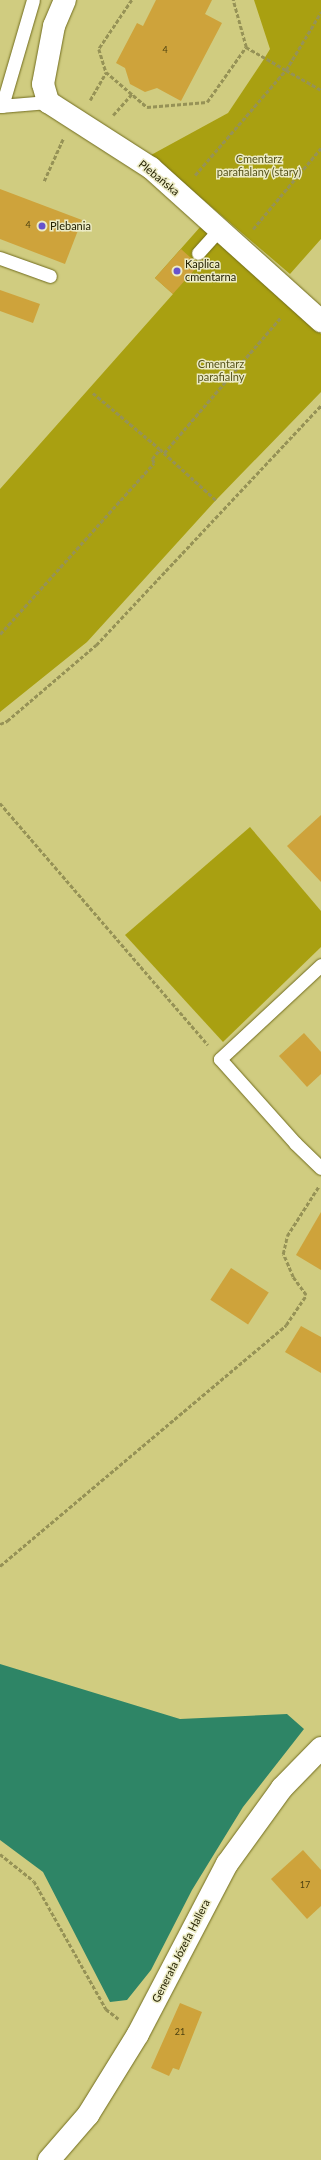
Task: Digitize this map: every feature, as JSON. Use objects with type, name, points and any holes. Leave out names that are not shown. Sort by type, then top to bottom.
[{"type":"street","points":[[48,102],[43,84],[54,26],[65,0]]},
{"type":"street","name":"Plebańska","points":[[48,102],[80,111],[151,168],[321,321]]},
{"type":"street","name":"Generała Józefa Hallera","points":[[48,2160],[88,2115],[138,2034],[227,1864],[282,1788],[321,1748]]},
{"type":"lane","points":[[33,0],[1,106],[48,102]]},
{"type":"lane","points":[[198,253],[219,230]]},
{"type":"lane","points":[[0,258],[50,276]]},
{"type":"lane","points":[[321,965],[220,1059],[295,1143],[321,1168]]},
{"type":"path","points":[[132,0],[99,49],[106,72],[148,107],[207,102],[246,47]]},
{"type":"path","points":[[233,0],[246,47],[321,90]]},
{"type":"path","points":[[191,180],[286,70],[321,12]]},
{"type":"path","points":[[44,181],[80,111],[106,72]]},
{"type":"path","points":[[108,120],[132,94]]},
{"type":"path","points":[[251,231],[321,148]]},
{"type":"path","points":[[164,453],[284,314]]},
{"type":"path","points":[[93,393],[160,449],[216,500]]},
{"type":"path","points":[[0,724],[7,722],[96,645],[321,405]]},
{"type":"path","points":[[0,634],[154,462],[152,459],[160,449]]},
{"type":"path","points":[[0,803],[220,1059]]},
{"type":"path","points":[[0,1566],[286,1325],[306,1295],[293,1277],[283,1254],[287,1236],[321,1182]]},
{"type":"path","points":[[0,1854],[34,1881],[106,2009],[138,2034]]},
{"type":"green space","name":"Cmentarz parafialany (stary)","points":[[254,0],[321,0],[321,239],[290,274],[151,155],[228,113],[264,59],[270,49]]},
{"type":"green space","name":"Cmentarz parafialny","points":[[201,226],[321,334],[321,392],[216,500],[87,642],[0,712],[0,489],[173,294],[155,278]]},
{"type":"green space","points":[[250,827],[321,911],[321,947],[223,1042],[125,935]]},
{"type":"shaded area","points":[[0,1664],[180,1719],[287,1714],[304,1729],[243,1807],[192,1890],[151,1970],[127,2000],[110,2002],[43,1872],[0,1840]]},
{"type":"building","points":[[156,0],[212,0],[205,14],[222,23],[181,101],[157,88],[145,92],[130,84],[125,68],[116,63],[137,23],[143,26]]},
{"type":"building","name":"Plebania","points":[[0,189],[82,220],[65,264],[0,239]]},
{"type":"building","name":"Kaplica cmentarna","points":[[181,249],[199,265],[173,294],[155,278]]},
{"type":"building","points":[[0,290],[40,304],[33,323],[0,311]]},
{"type":"building","points":[[321,815],[321,882],[287,846]]},
{"type":"building","points":[[304,1033],[321,1052],[321,1074],[307,1087],[279,1056]]},
{"type":"building","points":[[321,1212],[321,1270],[296,1255]]},
{"type":"building","points":[[231,1268],[269,1293],[248,1324],[210,1300]]},
{"type":"building","points":[[301,1326],[321,1337],[321,1373],[285,1352]]},
{"type":"building","points":[[303,1850],[321,1870],[321,1906],[307,1919],[271,1879]]},
{"type":"building","points":[[180,2003],[202,2012],[179,2070],[173,2068],[169,2076],[151,2068]]},
{"type":"place","name":"Plebania","points":[[42,226]]},
{"type":"place","name":"Kaplica cmentarna","points":[[177,271]]}]
